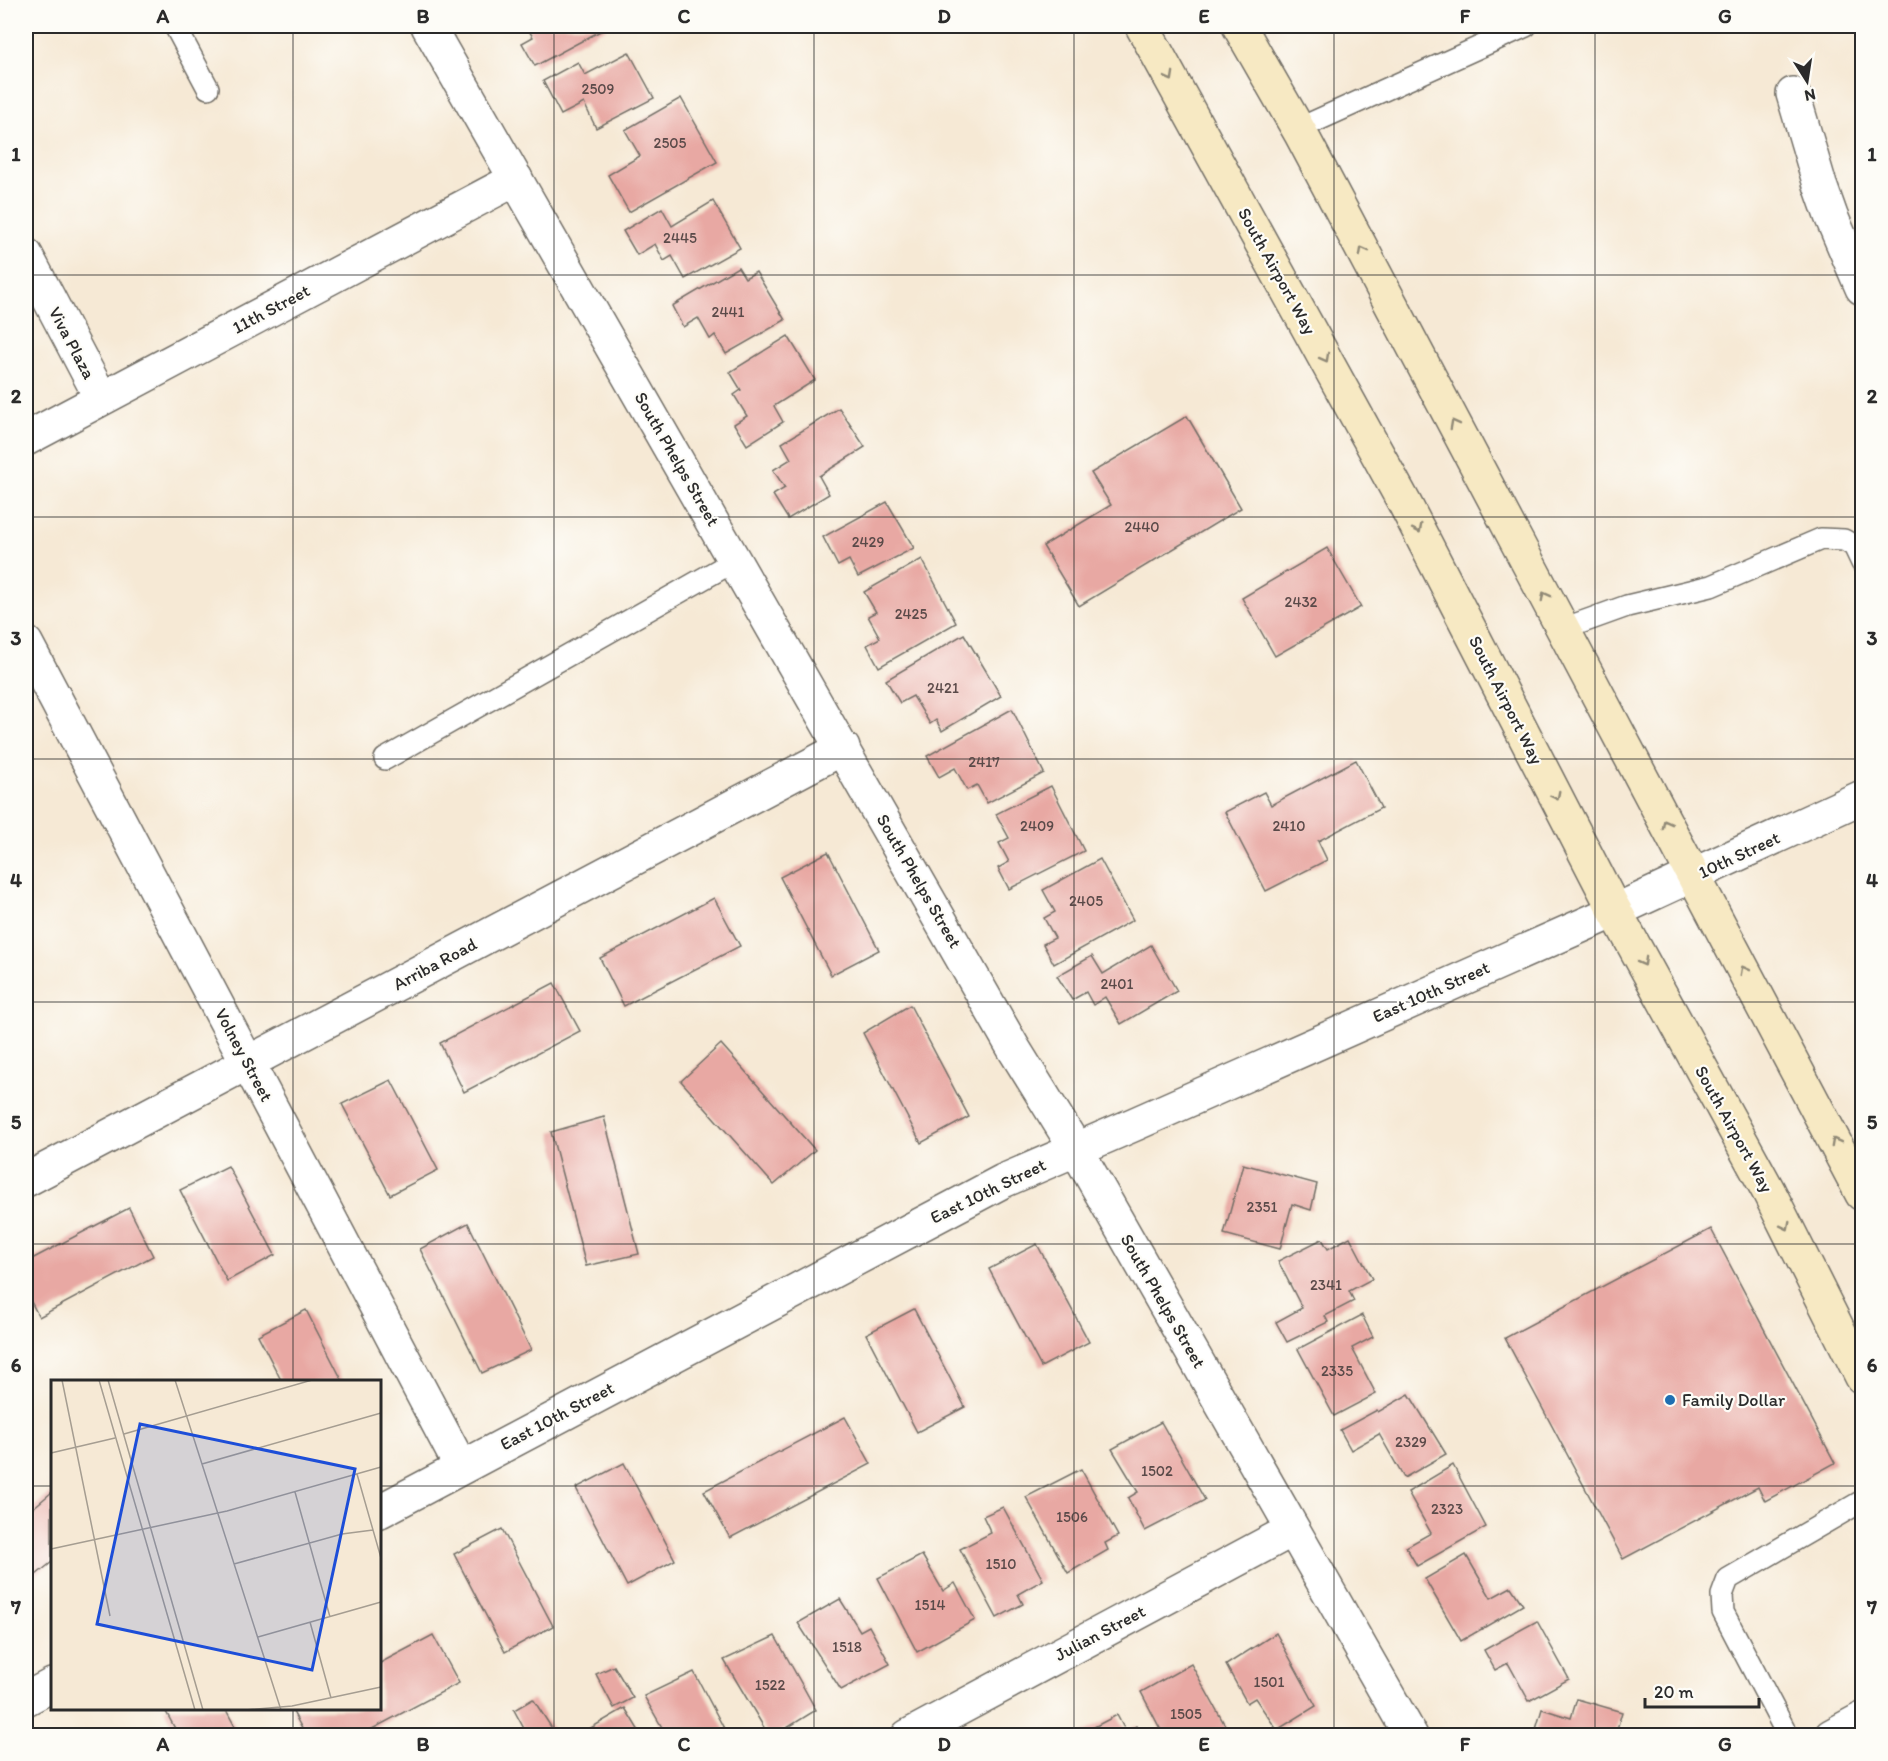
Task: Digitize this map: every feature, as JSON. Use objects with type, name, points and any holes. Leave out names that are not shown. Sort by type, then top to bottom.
[{"type":"main road","name":"South Airport Way","points":[[1142,26],[1405,504],[1615,911],[1769,1192],[1863,1377]]},
{"type":"main road","points":[[1239,26],[1298,129],[1863,1194]]},
{"type":"street","name":"South Phelps Street","points":[[428,26],[736,560],[1014,1049],[1076,1149],[1411,1736]]},
{"type":"street","points":[[1793,94],[1831,216],[1863,288]]},
{"type":"street","name":"11th Street","points":[[26,439],[516,179]]},
{"type":"street","name":"Viva Plaza","points":[[26,255],[101,398]]},
{"type":"street","name":"Volney Street","points":[[26,643],[461,1467]]},
{"type":"street","name":"Arriba Road","points":[[26,1180],[843,748]]},
{"type":"street","name":"10th Street","points":[[1615,911],[1863,797]]},
{"type":"street","name":"East 10th Street","points":[[381,1510],[1002,1180],[1615,911]]},
{"type":"street","name":"Julian Street","points":[[908,1736],[1292,1530]]},
{"type":"street","points":[[26,1699],[51,1686]]},
{"type":"street","points":[[1831,1736],[1863,1719]]},
{"type":"lane","points":[[175,26],[208,88]]},
{"type":"lane","points":[[1298,129],[1526,26]]},
{"type":"lane","points":[[1563,629],[1627,606],[1711,586],[1821,538],[1845,540],[1854,546],[1863,563]]},
{"type":"lane","points":[[385,759],[736,560]]},
{"type":"lane","points":[[1788,1736],[1723,1612],[1722,1595],[1728,1578],[1863,1501]]},
{"type":"building","points":[[526,26],[604,26],[606,28],[535,66],[522,43],[533,37]]},
{"type":"building","points":[[629,52],[654,98],[596,128],[584,103],[561,115],[543,81],[578,62],[585,75]]},
{"type":"building","points":[[681,98],[717,162],[629,212],[608,175],[640,156],[625,130]]},
{"type":"building","points":[[713,201],[740,248],[685,279],[672,256],[664,261],[655,244],[637,255],[623,231],[662,208],[672,226]]},
{"type":"building","points":[[738,267],[745,278],[756,272],[785,320],[726,354],[715,335],[710,339],[698,318],[683,327],[672,306]]},
{"type":"building","points":[[788,336],[815,380],[774,406],[783,422],[747,445],[734,424],[747,416],[734,395],[741,390],[730,372]]},
{"type":"building","points":[[839,408],[865,447],[819,476],[829,494],[788,519],[773,495],[785,488],[773,470],[791,459],[782,443]]},
{"type":"building","points":[[1187,416],[1241,508],[1079,606],[1043,546],[1111,505],[1091,473]]},
{"type":"building","points":[[887,502],[914,548],[858,577],[849,560],[838,566],[823,537]]},
{"type":"building","points":[[1327,548],[1361,607],[1275,656],[1242,598]]},
{"type":"building","points":[[922,559],[956,623],[879,667],[867,645],[880,638],[868,616],[876,612],[864,592]]},
{"type":"building","points":[[964,634],[1001,696],[942,731],[936,720],[930,724],[913,696],[900,703],[886,680]]},
{"type":"building","points":[[1012,709],[1044,773],[987,803],[977,785],[967,790],[955,768],[939,777],[927,756]]},
{"type":"building","points":[[1356,760],[1381,808],[1318,841],[1327,860],[1266,891],[1225,812],[1264,792],[1271,805]]},
{"type":"building","points":[[1051,786],[1084,851],[1009,889],[998,868],[1009,862],[999,843],[1009,838],[996,814]]},
{"type":"building","points":[[828,852],[879,950],[831,975],[780,877]]},
{"type":"building","points":[[1100,859],[1133,920],[1054,964],[1043,944],[1055,938],[1044,918],[1055,912],[1043,890]]},
{"type":"building","points":[[714,898],[740,946],[624,1006],[600,958]]},
{"type":"building","points":[[1151,945],[1177,991],[1121,1024],[1105,997],[1093,1005],[1086,992],[1072,1000],[1057,976],[1092,956],[1103,974]]},
{"type":"building","points":[[554,983],[580,1031],[464,1092],[440,1043]]},
{"type":"building","points":[[910,1005],[969,1117],[921,1143],[863,1033]]},
{"type":"building","points":[[721,1044],[815,1150],[774,1185],[681,1081]]},
{"type":"building","points":[[391,1080],[438,1170],[390,1195],[342,1104]]},
{"type":"building","points":[[604,1117],[639,1254],[586,1266],[551,1132]]},
{"type":"building","points":[[1243,1164],[1317,1184],[1311,1210],[1292,1204],[1280,1249],[1224,1234]]},
{"type":"building","points":[[228,1166],[275,1255],[227,1281],[180,1190]]},
{"type":"building","points":[[129,1208],[153,1256],[39,1317],[26,1292],[26,1262]]},
{"type":"building","points":[[468,1223],[531,1350],[482,1373],[420,1249]]},
{"type":"building","name":"Family Dollar","points":[[1711,1229],[1835,1463],[1765,1501],[1758,1487],[1623,1559],[1505,1338]]},
{"type":"building","points":[[1350,1237],[1372,1279],[1349,1291],[1354,1301],[1325,1316],[1328,1322],[1287,1342],[1276,1322],[1302,1308],[1278,1261],[1322,1239],[1328,1249]]},
{"type":"building","points":[[1037,1244],[1089,1342],[1041,1367],[989,1269]]},
{"type":"building","points":[[914,1309],[965,1407],[917,1432],[866,1334]]},
{"type":"building","points":[[306,1310],[342,1380],[281,1380],[258,1335]]},
{"type":"building","points":[[1362,1315],[1373,1337],[1352,1348],[1376,1394],[1334,1416],[1298,1349]]},
{"type":"building","points":[[1409,1394],[1446,1454],[1404,1478],[1379,1434],[1351,1450],[1340,1430]]},
{"type":"building","points":[[845,1417],[871,1464],[730,1538],[704,1491]]},
{"type":"building","points":[[1161,1422],[1205,1500],[1145,1531],[1128,1498],[1138,1492],[1112,1449]]},
{"type":"building","points":[[624,1463],[675,1560],[627,1586],[576,1488]]},
{"type":"building","points":[[1453,1465],[1486,1527],[1417,1566],[1406,1547],[1431,1533],[1408,1492]]},
{"type":"building","points":[[1081,1469],[1118,1536],[1105,1543],[1108,1550],[1068,1573],[1026,1497]]},
{"type":"building","points":[[51,1493],[51,1563],[26,1583],[26,1514]]},
{"type":"building","points":[[1003,1507],[1043,1580],[1018,1594],[1023,1604],[997,1618],[960,1549],[991,1533],[983,1516]]},
{"type":"building","points":[[502,1529],[553,1626],[505,1652],[454,1554]]},
{"type":"building","points":[[922,1555],[943,1591],[955,1583],[975,1620],[917,1652],[878,1578]]},
{"type":"building","points":[[1466,1555],[1491,1598],[1511,1587],[1523,1605],[1461,1641],[1425,1579]]},
{"type":"building","points":[[840,1599],[860,1631],[869,1626],[890,1664],[841,1690],[798,1623]]},
{"type":"building","points":[[1537,1621],[1569,1679],[1529,1701],[1508,1663],[1495,1670],[1484,1650]]},
{"type":"building","points":[[1276,1633],[1316,1706],[1277,1730],[1255,1698],[1247,1703],[1226,1665]]},
{"type":"building","points":[[433,1635],[459,1683],[359,1736],[306,1736],[292,1710],[381,1710],[381,1662]]},
{"type":"building","points":[[775,1636],[816,1710],[774,1736],[769,1736],[724,1660]]},
{"type":"building","points":[[1191,1664],[1231,1736],[1164,1736],[1141,1692]]},
{"type":"building","points":[[614,1666],[633,1698],[614,1708],[596,1674]]},
{"type":"building","points":[[694,1672],[728,1736],[667,1736],[644,1696]]},
{"type":"building","points":[[533,1699],[555,1733],[551,1736],[528,1736],[514,1710]]},
{"type":"building","points":[[1577,1699],[1622,1712],[1615,1736],[1534,1736],[1542,1709],[1571,1718]]},
{"type":"building","points":[[625,1708],[642,1736],[577,1736]]},
{"type":"building","points":[[165,1710],[226,1710],[240,1736],[179,1736]]},
{"type":"building","points":[[1117,1715],[1126,1732],[1136,1726],[1142,1736],[1077,1736]]},
{"type":"place","name":"Family Dollar","points":[[1670,1400]]}]
